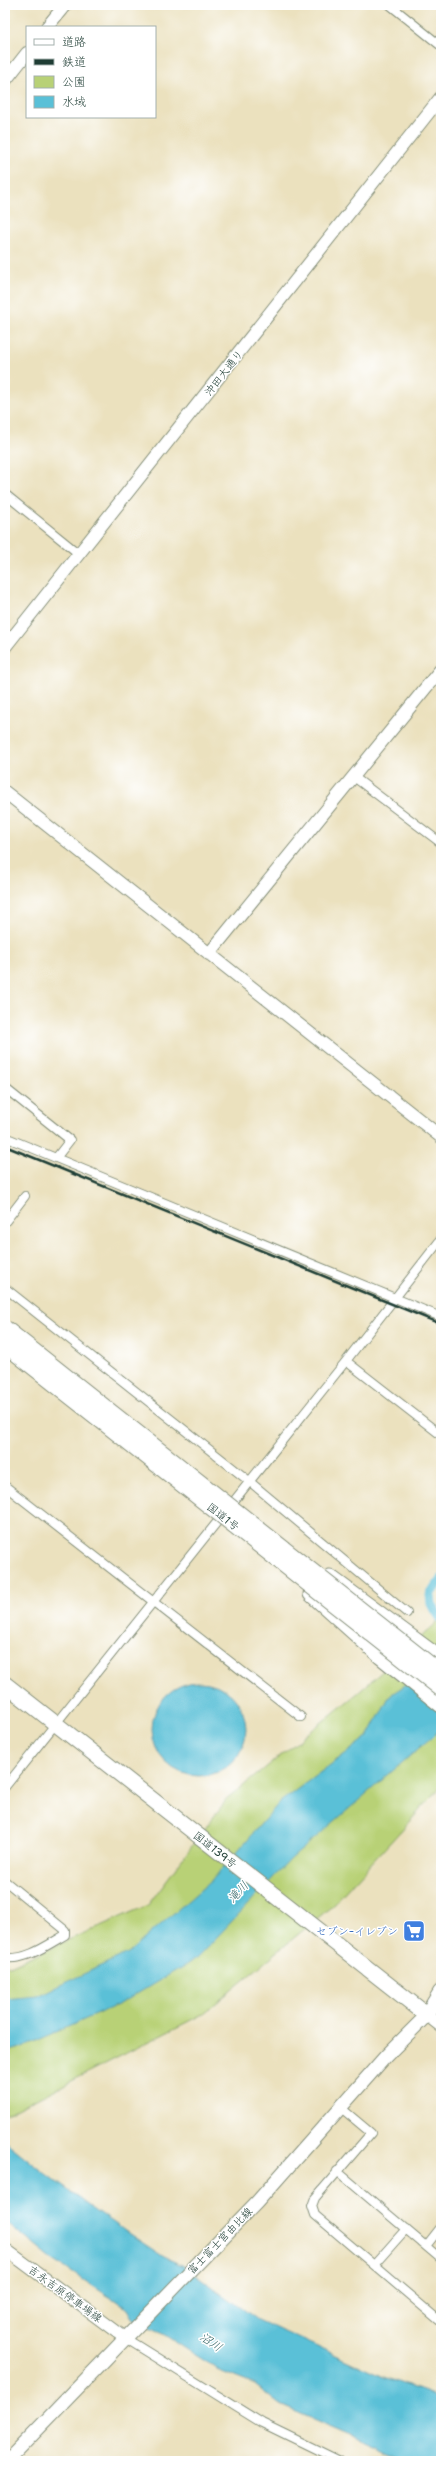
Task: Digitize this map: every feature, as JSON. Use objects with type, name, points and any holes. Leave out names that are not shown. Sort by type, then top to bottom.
[{"type":"highway","name":"国道1号","points":[[5,1328],[236,1518],[441,1690]]},
{"type":"highway","name":"国道1号","points":[[5,1345],[441,1673]]},
{"type":"highway","points":[[236,1518],[441,1659]]},
{"type":"highway","points":[[236,1518],[380,1656],[441,1705]]},
{"type":"highway","name":"国道139号","points":[[5,1684],[427,2015]]},
{"type":"highway","points":[[427,2015],[441,1992]]},
{"type":"highway","points":[[427,2015],[441,2006]]},
{"type":"main road","name":"富士富士宮由比線","points":[[7,2461],[257,2202],[386,2056],[427,2015]]},
{"type":"street","points":[[48,26],[65,5]]},
{"type":"street","points":[[390,5],[441,46]]},
{"type":"street","points":[[5,80],[26,54]]},
{"type":"street","name":"沖田大通り","points":[[5,647],[441,97]]},
{"type":"street","points":[[5,494],[79,554]]},
{"type":"street","points":[[209,954],[441,669]]},
{"type":"street","points":[[354,777],[441,843]]},
{"type":"street","points":[[5,792],[441,1137]]},
{"type":"street","points":[[5,1088],[70,1140],[56,1158]]},
{"type":"street","points":[[5,1138],[441,1317]]},
{"type":"street","points":[[5,1222],[25,1196]]},
{"type":"street","points":[[5,1787],[346,1361],[441,1239]]},
{"type":"street","points":[[5,1288],[249,1481],[407,1613]]},
{"type":"street","points":[[346,1361],[441,1435]]},
{"type":"street","points":[[5,1486],[152,1603],[301,1717]]},
{"type":"street","points":[[5,1881],[65,1930],[65,1935],[34,1952],[18,1959],[5,1958]]},
{"type":"street","points":[[427,2015],[441,2026]]},
{"type":"street","points":[[340,2107],[371,2133],[315,2198],[312,2206],[315,2215],[441,2322]]},
{"type":"street","points":[[337,2171],[441,2259]]},
{"type":"street","points":[[426,2246],[441,2227]]},
{"type":"street","points":[[374,2265],[406,2230]]},
{"type":"street","name":"吉永吉原停車場線","points":[[5,2249],[127,2336]]},
{"type":"street","points":[[127,2336],[262,2423],[340,2461]]},
{"type":"green space","points":[[441,1619],[441,1787],[331,1907],[203,2014],[5,2115],[5,1964],[9,1966],[148,1905],[227,1799],[359,1692]]},
{"type":"water","name":"滝川","points":[[441,1662],[441,1729],[291,1859],[197,1958],[120,2004],[20,2048],[5,2052],[5,1999],[37,1996],[128,1953],[214,1878],[280,1802],[368,1737],[390,1695]]},
{"type":"water","points":[[199,1682],[217,1685],[232,1696],[243,1711],[246,1729],[243,1747],[232,1762],[217,1773],[199,1776],[181,1773],[166,1762],[155,1747],[152,1729],[155,1711],[166,1696],[181,1685]]},
{"type":"water","name":"沼川","points":[[5,2141],[51,2178],[128,2233],[164,2257],[184,2266],[258,2320],[381,2376],[441,2398],[441,2461],[409,2460],[280,2405],[255,2385],[222,2372],[163,2334],[136,2323],[128,2309],[50,2258],[5,2221]]},
{"type":"waterway","points":[[441,1579],[430,1595],[431,1604],[441,1619]]},
{"type":"railway","points":[[5,1146],[441,1324]]},
{"type":"place","name":"セブン-イレブン","points":[[414,1931]]}]
